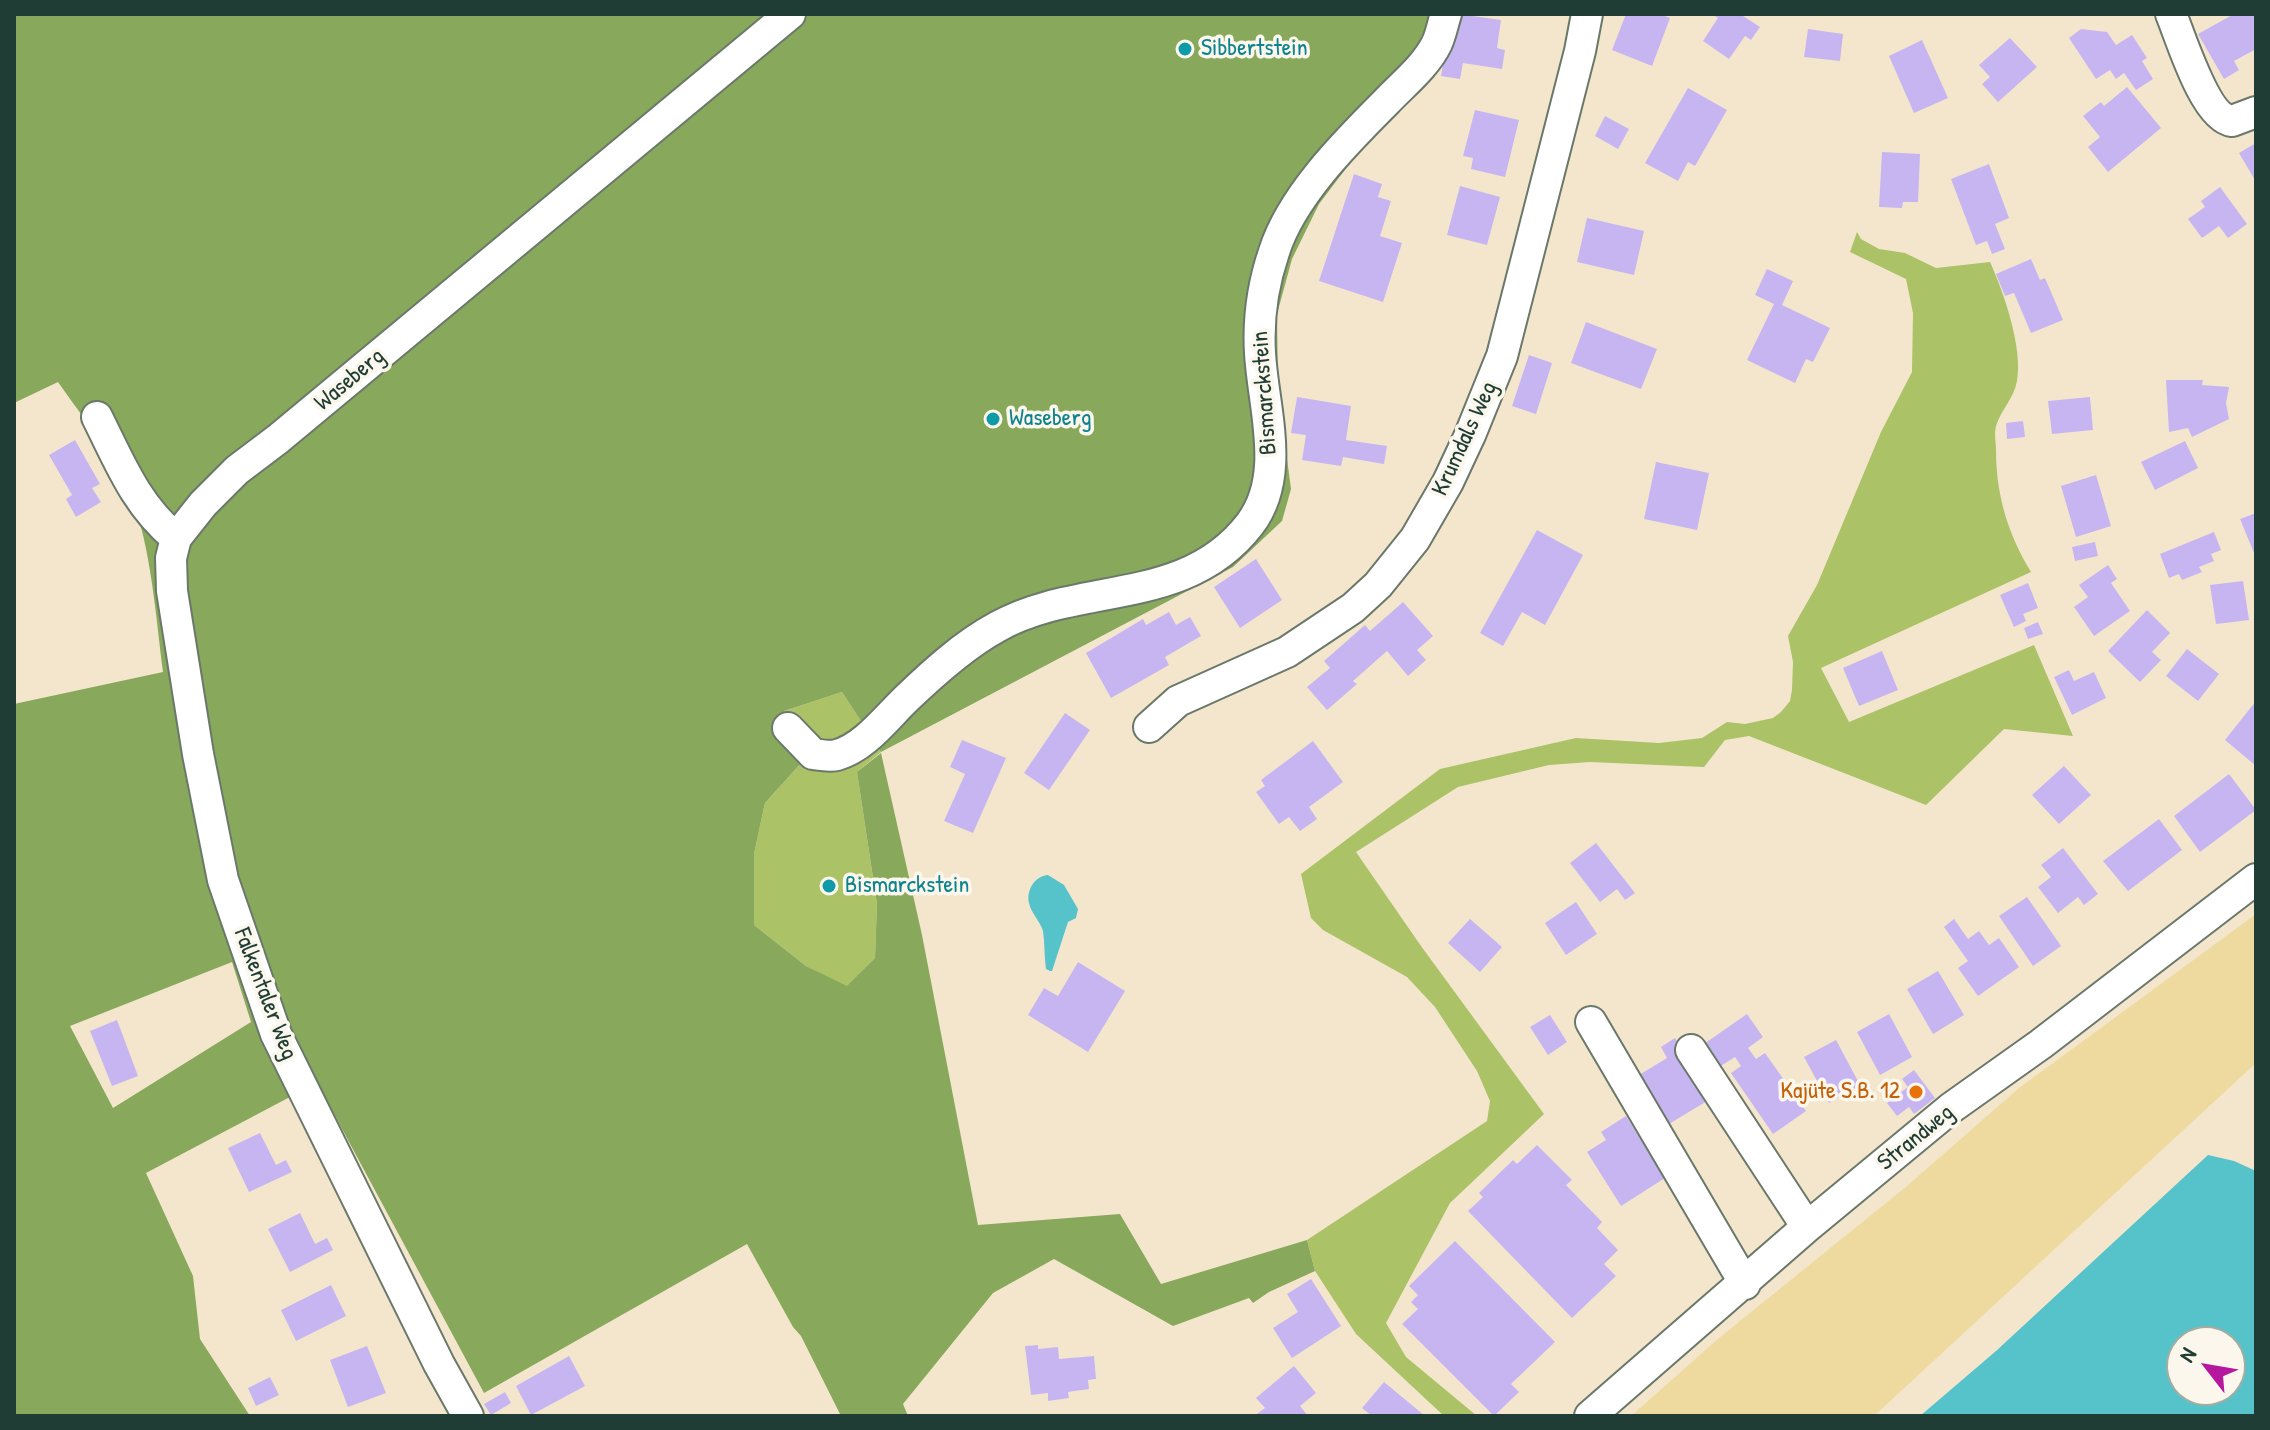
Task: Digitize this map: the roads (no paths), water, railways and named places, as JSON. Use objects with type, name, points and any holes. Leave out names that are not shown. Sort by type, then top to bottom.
[{"type":"street","name":"Waseberg","points":[[176,538],[203,504],[237,470],[790,14]]},
{"type":"street","name":"Bismarckstein","points":[[788,728],[813,754],[836,756],[865,740],[937,670],[1002,624],[1052,608],[1134,591],[1187,574],[1219,554],[1242,534],[1253,520],[1267,488],[1270,463],[1259,350],[1261,311],[1275,248],[1286,223],[1308,190],[1344,147],[1420,68],[1436,44],[1446,14]]},
{"type":"street","name":"Krumdals Weg","points":[[1149,727],[1178,701],[1287,652],[1353,608],[1378,585],[1415,539],[1448,482],[1502,356],[1587,14]]},
{"type":"street","points":[[2171,14],[2202,89],[2219,116],[2232,121],[2256,112]]},
{"type":"street","points":[[97,417],[138,498],[155,520],[176,538]]},
{"type":"street","name":"Falkentaler Weg","points":[[176,538],[171,558],[172,591],[198,754],[223,880],[276,1034],[439,1364],[468,1416]]},
{"type":"street","name":"Strandweg","points":[[1590,1416],[1807,1227],[1951,1108],[2041,1044],[2256,879]]},
{"type":"street","points":[[1591,1022],[1745,1284]]},
{"type":"street","points":[[1691,1050],[1807,1227]]},
{"type":"water","points":[[1048,875],[1064,885],[1078,909],[1076,918],[1068,922],[1052,971],[1046,969],[1043,931],[1028,898],[1035,881]]},
{"type":"water","points":[[2208,1155],[2234,1161],[2256,1171],[2256,1416],[1920,1416],[1996,1351]]},
{"type":"place","name":"Sibbertstein","points":[[1185,49]]},
{"type":"place","name":"Waseberg","points":[[993,419]]},
{"type":"place","name":"Bismarckstein","points":[[829,886]]},
{"type":"place","name":"Kajüte S.B. 12","points":[[1916,1092]]}]
